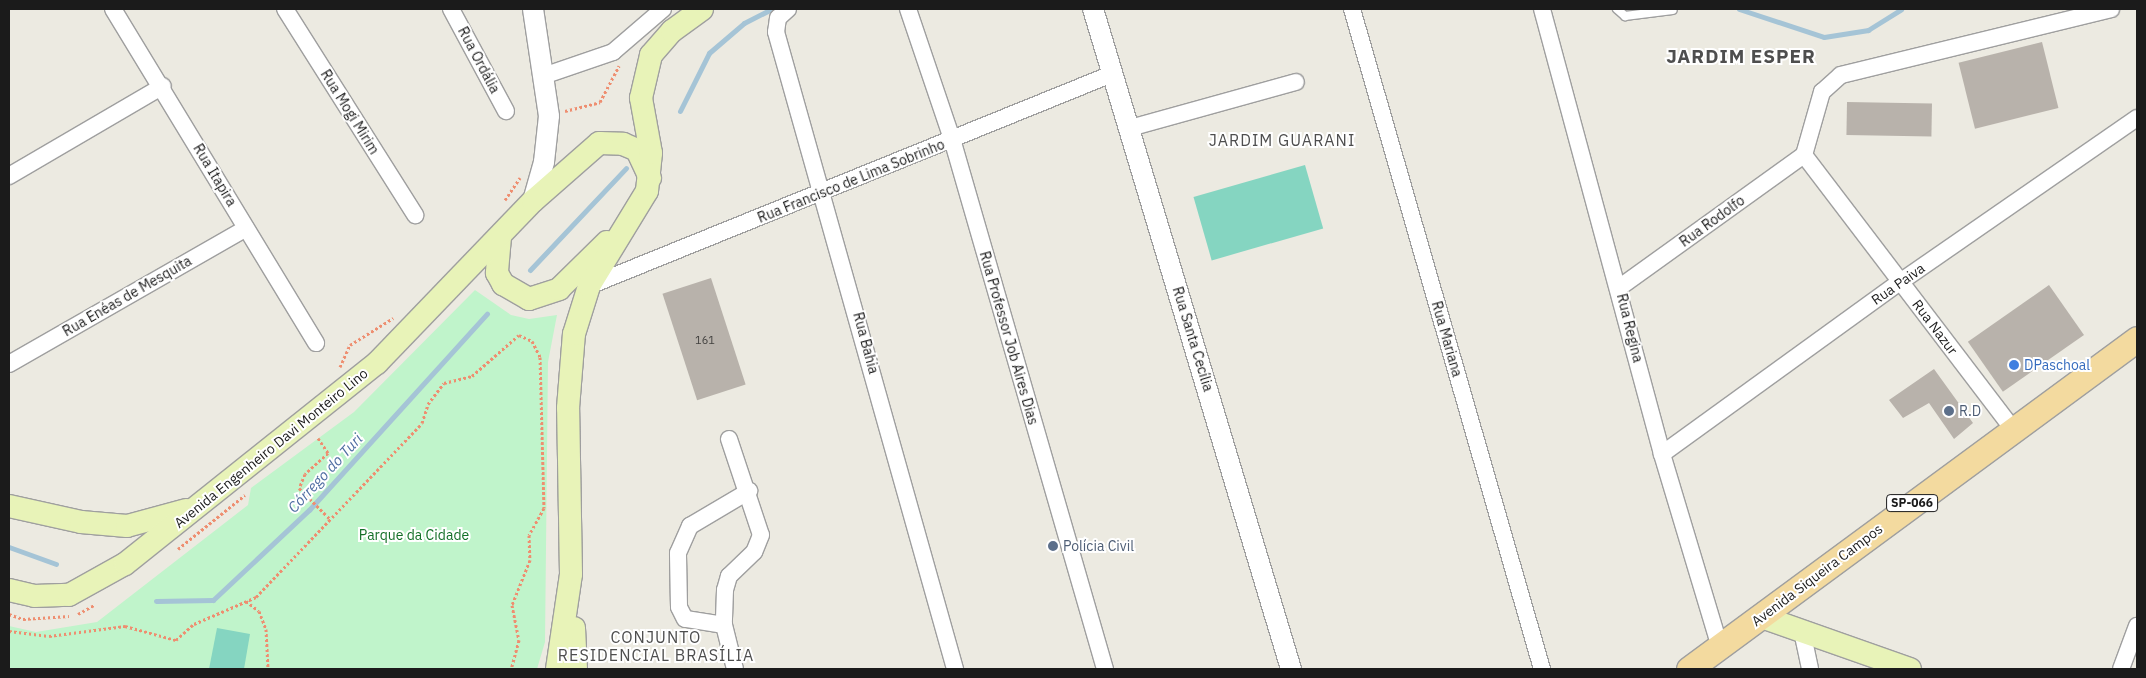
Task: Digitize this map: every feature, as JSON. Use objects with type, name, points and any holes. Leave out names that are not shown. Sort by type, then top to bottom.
[{"type":"main road","points":[[576,669],[571,574],[570,373],[574,334],[589,286],[628,220],[648,191],[650,178],[642,98],[646,69],[660,42],[702,9]]},
{"type":"main road","name":"Avenida Engenheiro Davi Monteiro Lino","points":[[9,590],[51,597],[85,590],[203,504],[377,363],[533,201],[599,143],[624,144],[637,150],[650,178]]},
{"type":"main road","points":[[500,237],[497,274],[503,284],[529,299],[540,299],[558,289],[628,220]]},
{"type":"main road","name":"Avenida Siqueira Campos","points":[[1689,669],[2012,428],[2137,339]]},
{"type":"main road","points":[[9,506],[81,522],[127,526],[203,504]]},
{"type":"main road","points":[[557,669],[571,574]]},
{"type":"main road","points":[[1762,616],[1910,669]]},
{"type":"street","name":"Rua Itapira","points":[[112,9],[163,86],[316,343]]},
{"type":"street","name":"Rua Mogi Mirim","points":[[285,9],[415,214]]},
{"type":"street","name":"Rua Ordália","points":[[451,9],[506,110]]},
{"type":"street","points":[[533,9],[546,75],[549,116],[544,162],[533,201]]},
{"type":"street","points":[[546,75],[613,52],[663,9]]},
{"type":"street","name":"Rua Professor Job Aires Dias","points":[[908,9],[952,140],[1105,669]]},
{"type":"street","name":"Rua Santa Cecília","points":[[1093,9],[1292,669]]},
{"type":"street","name":"Rua Mariana","points":[[1352,9],[1542,669]]},
{"type":"street","name":"Rua Regina","points":[[1542,9],[1620,287],[1662,454],[1720,647]]},
{"type":"street","points":[[1804,155],[1822,92],[1841,75],[2111,9]]},
{"type":"street","name":"Rua Bahia","points":[[783,13],[776,32],[824,192],[955,669]]},
{"type":"street","name":"Rua Francisco de Lima Sobrinho","points":[[589,286],[1112,74]]},
{"type":"street","points":[[1130,128],[1296,82]]},
{"type":"street","points":[[9,176],[163,86]]},
{"type":"street","name":"Rua Paiva","points":[[1662,454],[1900,282],[2137,118]]},
{"type":"street","name":"Rua Rodolfo","points":[[1620,287],[1804,155]]},
{"type":"street","name":"Rua Nazur","points":[[1804,155],[2012,428]]},
{"type":"street","name":"Rua Enéas de Mesquita","points":[[9,364],[246,228]]},
{"type":"street","points":[[729,439],[749,491],[761,535],[754,552],[729,576],[724,625],[735,669]]},
{"type":"street","points":[[724,625],[685,619],[678,607],[678,553],[690,526],[749,491]]},
{"type":"street","points":[[2120,669],[2137,626]]},
{"type":"street","points":[[1802,631],[1810,669]]},
{"type":"lane","points":[[1617,9],[1624,16],[1673,10]]},
{"type":"path","points":[[549,116],[600,102],[623,60]]},
{"type":"path","points":[[500,207],[522,169]]},
{"type":"path","points":[[337,374],[350,345],[386,319],[401,316]]},
{"type":"path","points":[[9,631],[49,636],[125,626],[176,640],[194,624],[256,598],[422,424],[428,404],[444,383],[472,376],[519,335],[532,341],[543,375],[544,508],[529,535],[530,560],[512,605],[519,640],[511,669]]},
{"type":"path","points":[[318,438],[328,453],[305,474],[299,488],[331,520]]},
{"type":"path","points":[[246,601],[259,611],[266,629],[268,669]]},
{"type":"green space","points":[[1305,165],[1323,228],[1212,260],[1193,197]]},
{"type":"green space","name":"Parque da Cidade","points":[[475,290],[511,315],[529,319],[557,315],[548,362],[545,642],[537,669],[9,669],[9,626],[36,632],[97,622],[248,505],[251,488],[354,412]]},
{"type":"green space","points":[[217,628],[250,634],[244,669],[209,669]]},
{"type":"building","points":[[2042,42],[2058,108],[1975,129],[1959,63]]},
{"type":"building","points":[[1847,102],[1932,103],[1931,136],[1846,135]]},
{"type":"building","points":[[711,278],[746,385],[697,400],[662,294]]},
{"type":"building","name":"DPaschoal","points":[[2049,285],[2084,335],[2003,392],[1968,342]]},
{"type":"building","name":"R.D","points":[[1934,369],[1973,423],[1954,439],[1929,403],[1903,418],[1889,400]]},
{"type":"waterway","name":"Córrego do Turi","points":[[680,111],[709,53],[744,23],[772,9]]},
{"type":"waterway","name":"Córrego do Turi","points":[[1739,9],[1824,37],[1868,30],[1901,9]]},
{"type":"waterway","name":"Córrego do Turi","points":[[530,270],[626,168]]},
{"type":"waterway","name":"Córrego do Turi","points":[[156,601],[213,600],[309,510],[487,314]]},
{"type":"waterway","name":"Córrego do Turi","points":[[9,547],[56,564]]},
{"type":"place","name":"DPaschoal","points":[[2014,365]]},
{"type":"place","name":"R.D","points":[[1949,411]]},
{"type":"place","name":"Polícia Civil","points":[[1053,546]]},
{"type":"district","name":"JARDIM ESPER","points":[[1741,57]]},
{"type":"district","name":"JARDIM GUARANI","points":[[1282,140]]},
{"type":"district","name":"CONJUNTO RESIDENCIAL BRASÍLIA","points":[[656,646]]}]
